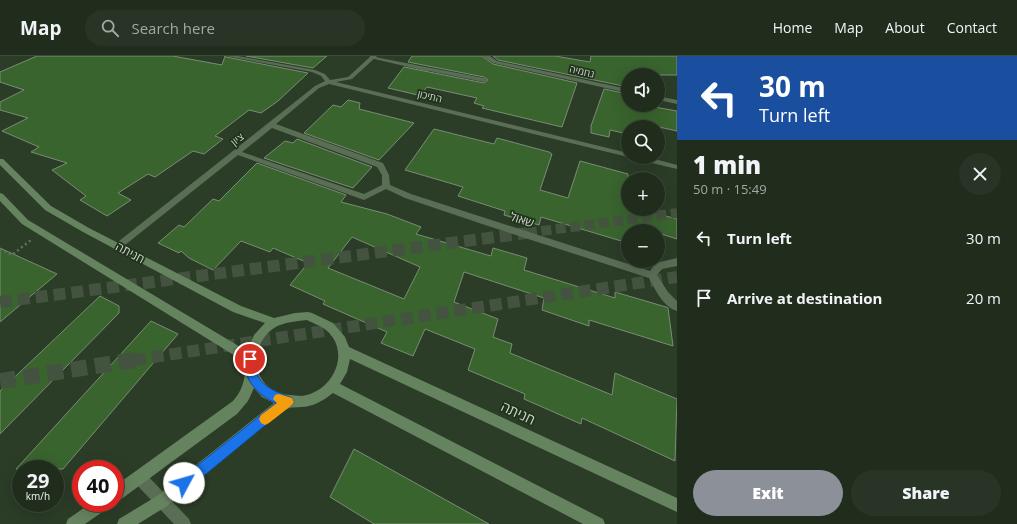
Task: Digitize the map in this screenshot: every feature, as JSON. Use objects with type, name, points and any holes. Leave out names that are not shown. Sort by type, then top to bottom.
[{"type":"street","name":"התיכון","points":[[229,56],[313,71],[323,75],[328,82],[621,153]]},
{"type":"street","name":"נחמיה","points":[[486,56],[495,62],[621,89]]},
{"type":"street","name":"ציון","points":[[116,247],[317,87],[328,82],[350,78],[373,57]]},
{"type":"street","points":[[373,57],[484,80]]},
{"type":"street","points":[[665,99],[677,102]]},
{"type":"street","points":[[236,152],[364,197],[386,186],[387,179],[385,171],[380,165],[271,125]]},
{"type":"street","name":"חניתה","points":[[0,161],[48,208],[116,247],[237,309],[274,322]]},
{"type":"street","points":[[665,163],[677,166]]},
{"type":"street","name":"שאול","points":[[386,186],[408,196],[485,222],[652,275]]},
{"type":"street","points":[[0,196],[25,222],[251,364],[256,381],[264,391],[275,398],[288,402],[302,401],[314,398],[332,386],[340,375],[345,363],[345,351],[341,338],[332,328],[321,320],[308,316],[293,317],[274,322],[260,336],[253,346],[251,364],[251,385],[245,397],[234,410],[124,489]]},
{"type":"street","points":[[677,262],[659,266],[652,275],[664,295],[677,307]]},
{"type":"street","name":"חניתה","points":[[345,351],[677,505]]},
{"type":"street","points":[[332,386],[598,524]]},
{"type":"street","points":[[124,524],[162,501],[276,409],[288,402]]},
{"type":"street","points":[[140,478],[184,524]]},
{"type":"street","points":[[73,524],[90,512]]},
{"type":"path","points":[[0,249],[12,255],[40,232]]},
{"type":"building","points":[[37,56],[173,56],[222,65],[225,56],[308,73],[278,101],[261,113],[249,110],[215,136],[223,139],[204,154],[193,151],[155,177],[148,174],[118,193],[131,200],[107,216],[80,200],[86,196],[52,170],[67,163],[31,152],[39,147],[2,131],[28,118],[0,110],[0,102],[24,90],[0,82],[0,72]]},
{"type":"building","points":[[246,56],[327,56],[313,68]]},
{"type":"building","points":[[412,56],[482,56],[493,64],[577,83],[562,127],[482,108],[484,106],[474,103],[477,98],[427,87],[418,95],[388,88],[404,67],[484,83],[488,80],[484,77],[408,62]]},
{"type":"building","points":[[493,56],[555,56],[590,62],[591,56],[677,56],[677,75],[665,75],[665,68],[621,68],[621,86],[498,60]]},
{"type":"building","points":[[604,89],[621,93],[621,112],[665,112],[665,109],[677,111],[677,131],[665,128],[665,120],[621,120],[621,132],[610,130],[609,137],[591,133],[591,126]]},
{"type":"building","points":[[348,100],[360,103],[359,109],[414,123],[379,160],[304,133],[333,105],[341,107]]},
{"type":"building","points":[[434,129],[494,144],[497,138],[552,154],[540,190],[568,198],[580,161],[621,172],[621,216],[665,216],[677,219],[677,239],[665,235],[665,224],[621,224],[621,241],[541,217],[539,225],[504,215],[505,211],[458,196],[463,187],[405,170]]},
{"type":"building","points":[[297,139],[372,167],[353,188],[264,158],[285,141],[293,143]]},
{"type":"building","points":[[257,163],[346,195],[341,202],[387,214],[421,227],[416,234],[491,256],[493,248],[527,258],[524,270],[615,298],[615,292],[668,308],[673,346],[589,320],[589,326],[542,310],[544,298],[464,272],[454,302],[498,319],[493,337],[512,344],[510,353],[612,395],[615,373],[677,399],[675,461],[582,418],[581,424],[524,399],[525,394],[468,370],[475,349],[425,329],[413,356],[381,343],[387,332],[323,304],[325,301],[290,285],[308,263],[273,248],[270,252],[241,241],[213,270],[189,258],[181,251],[179,253],[158,243],[179,225],[184,227],[213,199],[219,201]],"holes":[[[352,237],[420,267],[404,299],[328,268]]]},
{"type":"building","points":[[0,248],[57,274],[0,322]]},
{"type":"building","points":[[100,296],[119,306],[119,313],[0,434],[0,391]]},
{"type":"building","points":[[151,321],[178,334],[64,468],[64,460],[24,460]]},
{"type":"building","points":[[354,449],[489,524],[374,524],[330,497]]},
{"type":"tunnel","points":[[527,233],[677,213]]},
{"type":"tunnel","points":[[0,302],[534,232]]},
{"type":"tunnel","points":[[134,360],[677,277]]},
{"type":"tunnel","points":[[0,381],[141,359]]},
{"type":"slow traffic","points":[[265,419],[276,409],[288,402],[279,399]]},
{"type":"route","points":[[184,483],[276,409],[288,402],[275,398],[264,391],[256,381],[251,370],[250,359]]}]
